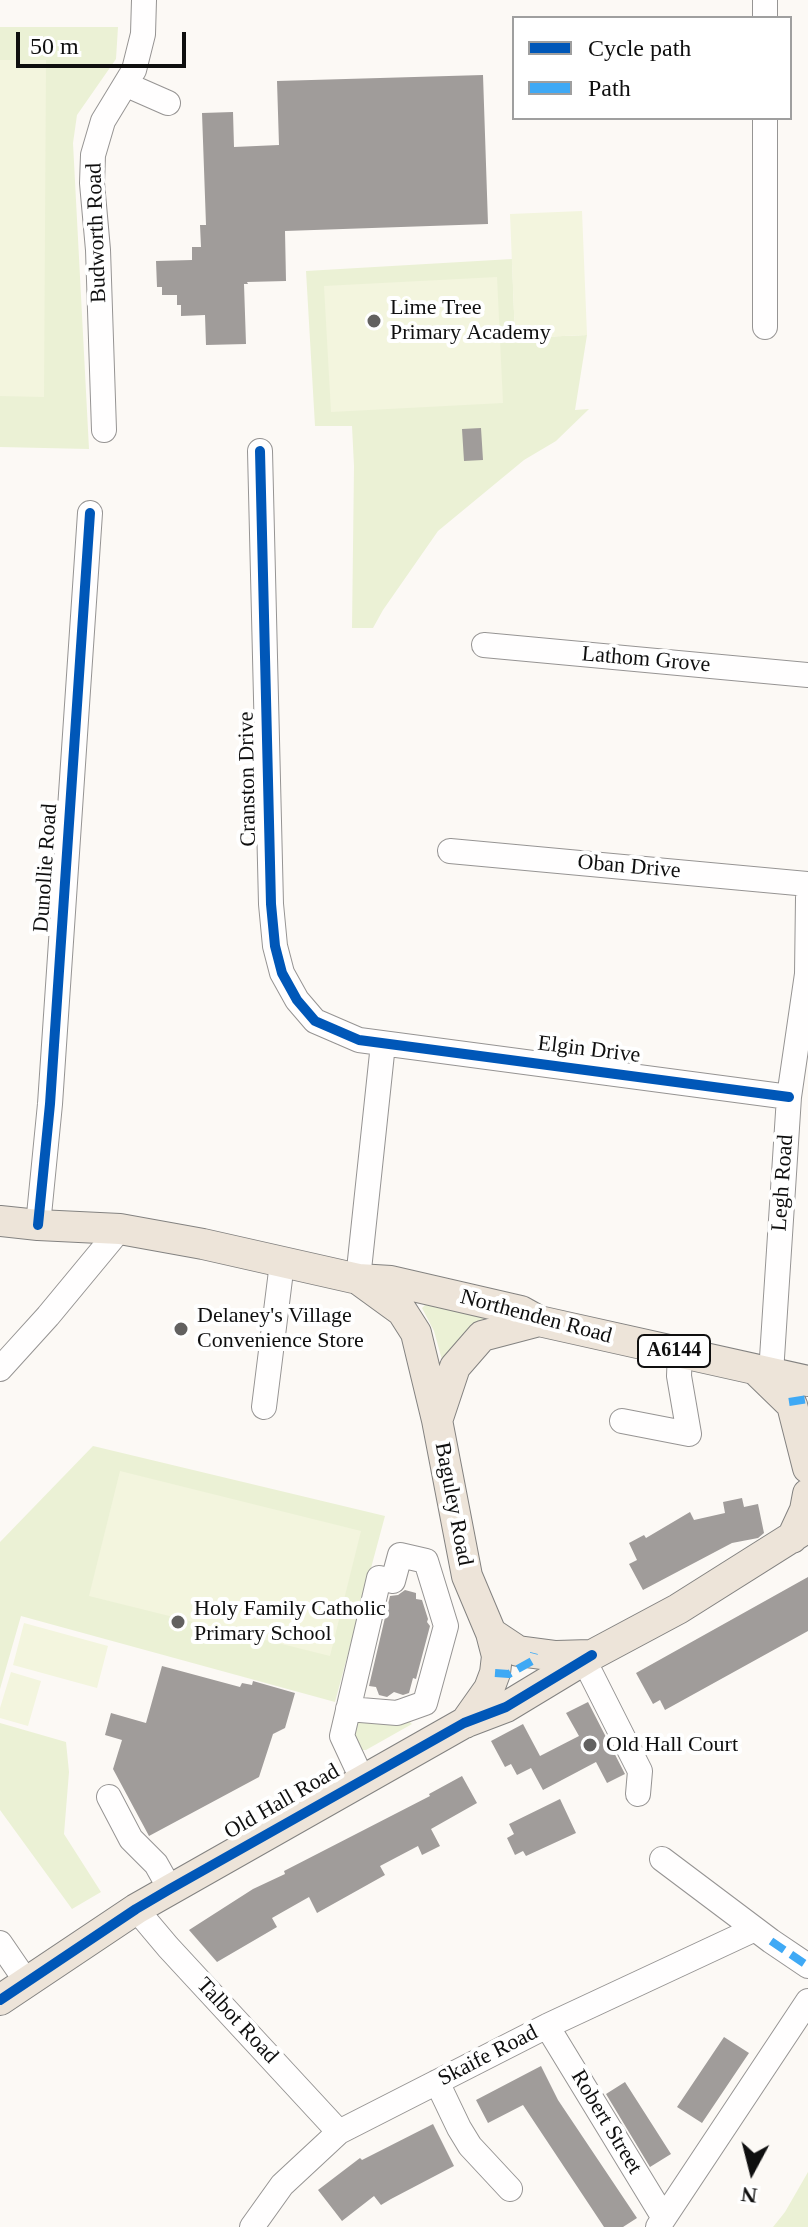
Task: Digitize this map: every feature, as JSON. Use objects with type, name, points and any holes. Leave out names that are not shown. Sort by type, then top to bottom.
[{"type":"main road","name":"Northenden Road","points":[[0,1221],[120,1229],[358,1279],[391,1281],[521,1311],[539,1321],[808,1381]]},
{"type":"main road","name":"Northenden Road","points":[[358,1279],[402,1311],[416,1333],[437,1420]]},
{"type":"main road","name":"Baguley Road","points":[[491,1633],[467,1576],[437,1420],[455,1367],[482,1336],[539,1321]]},
{"type":"main road","points":[[764,1372],[792,1405],[808,1468]]},
{"type":"main road","name":"A6144","points":[[800,1532],[808,1494]]},
{"type":"main road","name":"Old Hall Road","points":[[0,2000],[170,1889],[464,1723],[506,1707],[678,1609],[800,1532]]},
{"type":"main road","name":"A6144","points":[[491,1633],[518,1651],[588,1658]]},
{"type":"main road","name":"Old Hall Road","points":[[464,1723],[489,1689],[495,1673],[497,1656],[491,1633]]},
{"type":"street","name":"Budworth Road","points":[[104,430],[93,155],[103,121],[134,70],[145,22],[144,0]]},
{"type":"street","points":[[127,85],[168,103]]},
{"type":"street","points":[[765,120],[765,327]]},
{"type":"street","name":"Cranston Drive","points":[[260,451],[271,904],[275,946],[282,973],[297,1000],[315,1021],[359,1040],[383,1044]]},
{"type":"street","name":"Dunollie Road","points":[[38,1225],[50,1104],[90,513]]},
{"type":"street","name":"Lathom Grove","points":[[484,645],[808,675]]},
{"type":"street","name":"Oban Drive","points":[[450,851],[808,884]]},
{"type":"street","name":"Legh Road","points":[[764,1372],[789,1097],[807,974],[808,898]]},
{"type":"street","points":[[358,1279],[383,1044]]},
{"type":"street","name":"Elgin Drive","points":[[383,1044],[789,1097]]},
{"type":"street","points":[[0,1369],[120,1229]]},
{"type":"street","points":[[264,1407],[282,1263]]},
{"type":"street","points":[[622,1421],[689,1434],[679,1376],[680,1352]]},
{"type":"street","points":[[348,1709],[397,1713],[425,1703],[446,1626],[426,1561],[400,1555],[393,1581],[379,1578],[348,1709],[342,1736],[362,1779]]},
{"type":"street","points":[[588,1658],[640,1771],[638,1794]]},
{"type":"street","points":[[109,1797],[131,1839],[156,1864],[170,1889]]},
{"type":"street","points":[[662,1859],[808,1966]]},
{"type":"street","name":"Talbot Road","points":[[136,1909],[339,2132]]},
{"type":"street","name":"Skaife Road","points":[[252,2227],[282,2185],[339,2132],[547,2026],[763,1935]]},
{"type":"street","points":[[0,1943],[26,1981]]},
{"type":"street","points":[[661,2223],[808,2001]]},
{"type":"street","name":"Robert Street","points":[[547,2026],[661,2223]]},
{"type":"street","points":[[437,2082],[470,2146],[510,2189]]},
{"type":"green space","points":[[0,27],[118,27],[116,59],[77,115],[73,143],[89,449],[0,447]]},
{"type":"green space","points":[[0,60],[46,60],[44,397],[0,396]]},
{"type":"green space","points":[[582,211],[587,335],[515,338],[510,214]]},
{"type":"green space","points":[[512,259],[515,338],[587,335],[575,410],[589,409],[556,441],[524,460],[438,531],[373,628],[352,628],[352,426],[315,426],[306,271]]},
{"type":"green space","points":[[497,277],[503,403],[331,412],[324,286]]},
{"type":"green space","points":[[428,1302],[487,1316],[460,1338],[442,1360],[434,1331],[422,1308]]},
{"type":"green space","points":[[93,1446],[385,1516],[335,1702],[21,1616],[0,1689],[0,1542]]},
{"type":"green space","points":[[120,1471],[361,1531],[330,1656],[89,1596]]},
{"type":"green space","points":[[24,1623],[108,1646],[97,1688],[13,1665]]},
{"type":"green space","points":[[11,1672],[41,1681],[28,1726],[0,1718]]},
{"type":"green space","points":[[369,1718],[407,1719],[412,1724],[366,1750],[358,1750],[351,1742],[356,1722]]},
{"type":"green space","points":[[0,1723],[66,1742],[69,1772],[64,1834],[101,1892],[72,1909],[0,1810]]},
{"type":"green space","points":[[808,2172],[808,2227],[773,2227],[785,2212]]},
{"type":"building","points":[[483,75],[488,224],[285,231],[286,281],[244,284],[246,344],[206,345],[205,315],[181,316],[177,295],[162,295],[162,287],[157,287],[156,261],[192,260],[192,247],[201,247],[200,225],[206,225],[202,113],[233,112],[234,147],[279,145],[277,81]]},
{"type":"building","points":[[481,428],[483,460],[464,461],[462,429]]},
{"type":"building","points":[[742,1498],[744,1507],[758,1504],[764,1533],[758,1538],[732,1543],[643,1590],[629,1564],[637,1560],[629,1543],[644,1535],[646,1538],[690,1512],[694,1520],[725,1513],[723,1502]]},
{"type":"building","points":[[808,1577],[808,1631],[665,1710],[660,1700],[653,1704],[636,1673]]},
{"type":"building","points":[[405,1590],[416,1593],[416,1599],[422,1600],[430,1626],[416,1679],[413,1678],[409,1693],[394,1692],[387,1697],[379,1695],[376,1687],[369,1686],[390,1596]]},
{"type":"building","points":[[162,1666],[240,1687],[242,1683],[252,1685],[253,1681],[295,1693],[285,1728],[273,1734],[259,1777],[149,1836],[113,1769],[122,1740],[105,1735],[111,1713],[146,1723]]},
{"type":"building","name":"Old Hall Court","points":[[588,1702],[625,1774],[607,1783],[596,1762],[543,1790],[531,1768],[517,1775],[511,1764],[505,1767],[491,1741],[523,1724],[540,1756],[579,1736],[566,1713]]},
{"type":"building","points":[[462,1776],[477,1803],[431,1829],[440,1846],[422,1855],[418,1846],[380,1866],[385,1875],[317,1913],[309,1897],[272,1918],[277,1927],[217,1962],[189,1930],[253,1889],[285,1874],[284,1871],[430,1796]]},
{"type":"building","points":[[560,1799],[576,1833],[526,1856],[523,1851],[515,1855],[507,1838],[514,1834],[509,1824]]},
{"type":"building","points":[[724,2037],[749,2053],[702,2123],[677,2107]]},
{"type":"building","points":[[541,2066],[558,2100],[637,2218],[623,2227],[604,2227],[523,2105],[488,2123],[476,2100]]},
{"type":"building","points":[[625,2082],[671,2154],[650,2167],[606,2094]]},
{"type":"building","points":[[433,2124],[454,2166],[381,2205],[374,2196],[342,2221],[318,2190],[360,2158],[362,2160]]},
{"type":"marked path","points":[[789,1402],[808,1399]]},
{"type":"marked path","points":[[495,1673],[509,1674],[532,1661],[534,1653]]},
{"type":"marked path","points":[[771,1941],[808,1966]]},
{"type":"cycle path","points":[[260,451],[271,904],[275,946],[282,973],[297,1000],[315,1021],[359,1040],[789,1097]]},
{"type":"cycle path","points":[[38,1225],[50,1104],[90,513]]},
{"type":"cycle path","points":[[0,2000],[170,1889],[464,1723],[506,1707],[592,1655]]},
{"type":"place","name":"Lime Tree Primary Academy","points":[[374,321]]},
{"type":"place","name":"Delaney's Village Convenience Store","points":[[181,1329]]},
{"type":"place","name":"Holy Family Catholic Primary School","points":[[178,1622]]},
{"type":"place","name":"Old Hall Court","points":[[590,1745]]}]
